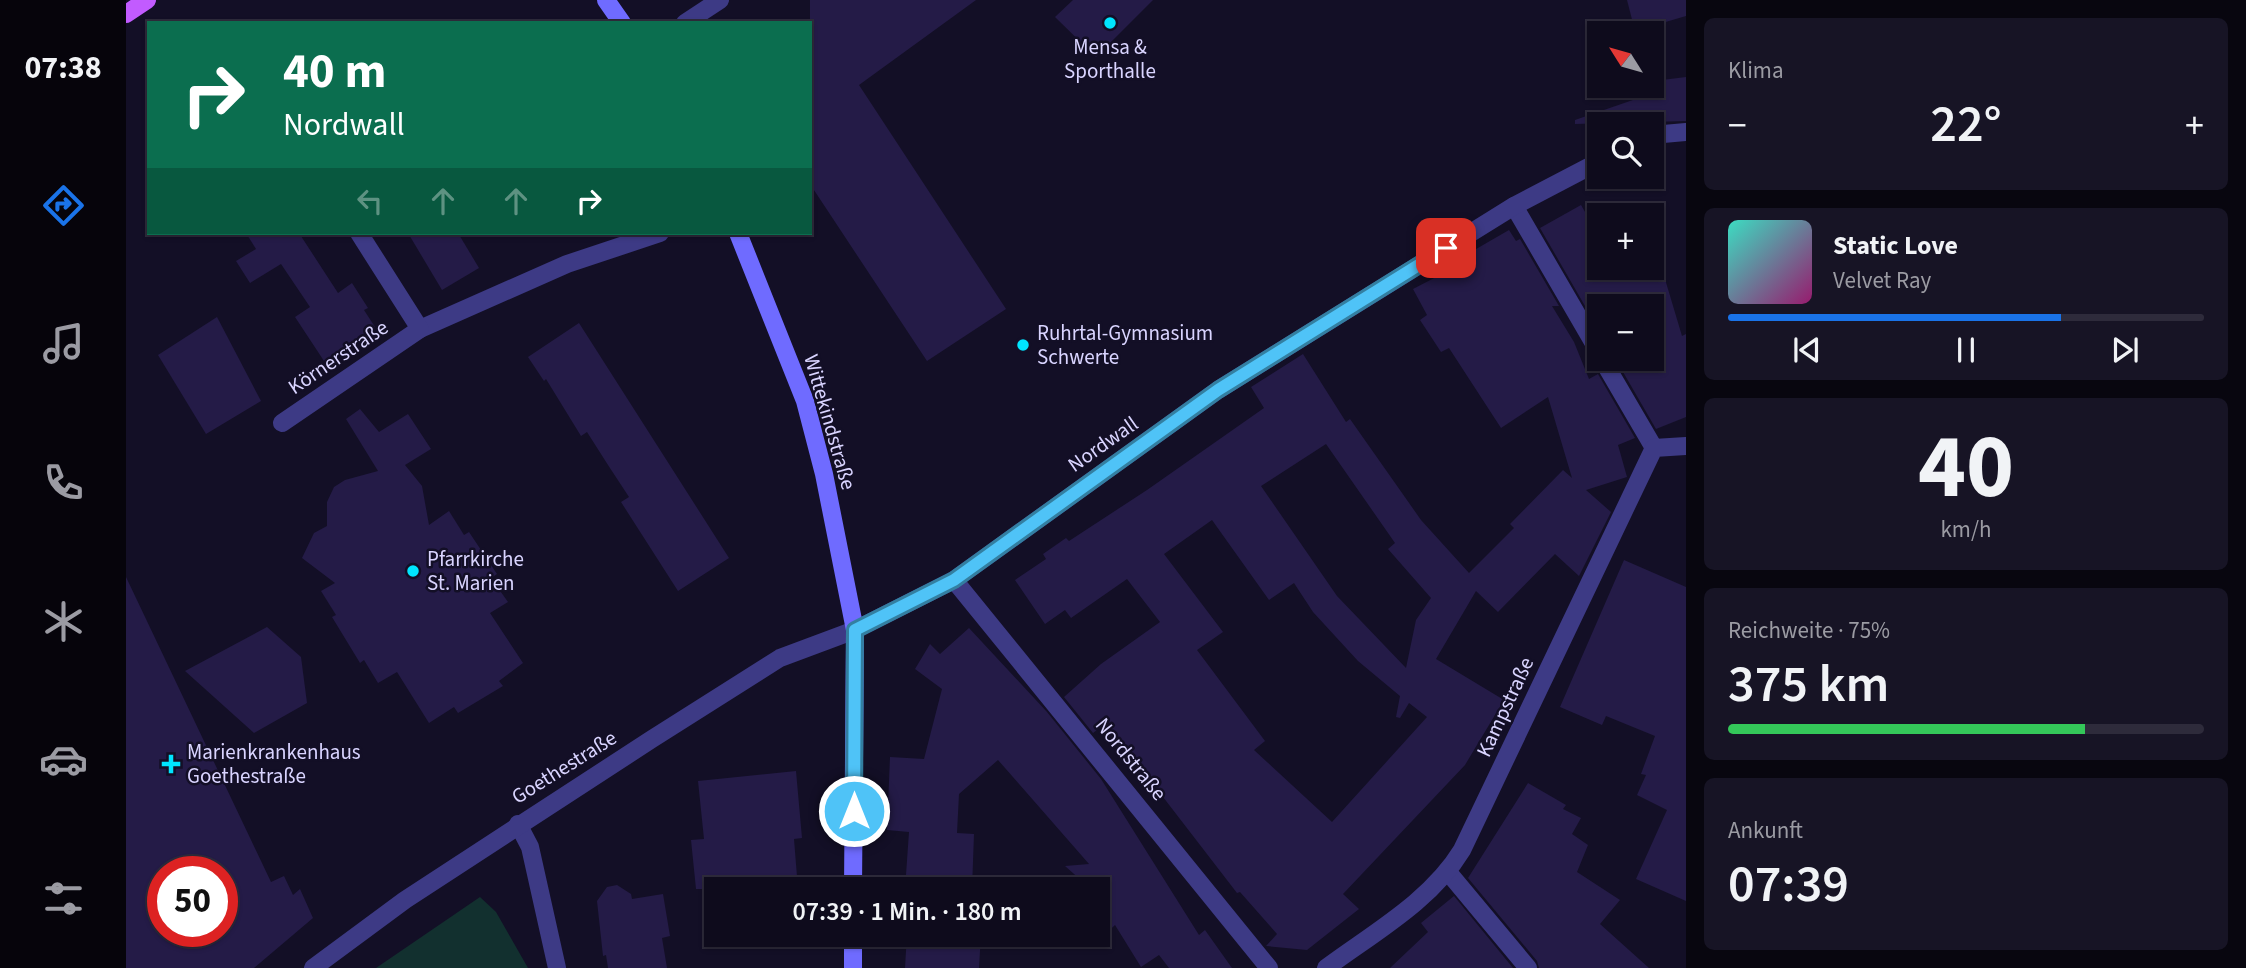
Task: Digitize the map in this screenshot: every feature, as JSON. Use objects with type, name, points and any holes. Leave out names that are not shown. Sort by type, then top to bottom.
[{"type":"main road","points":[[126,14],[147,0]]},
{"type":"main road","points":[[606,0],[621,21]]},
{"type":"main road","name":"Wittekindstraße","points":[[739,235],[805,401],[824,474],[855,630]]},
{"type":"main road","points":[[853,877],[855,630]]},
{"type":"main road","points":[[853,947],[853,968]]},
{"type":"street","points":[[688,21],[720,0]]},
{"type":"street","points":[[1664,134],[1686,132]]},
{"type":"street","name":"Nordwall","points":[[855,630],[954,580],[1218,390],[1514,206],[1587,168]]},
{"type":"street","points":[[1514,206],[1587,333]]},
{"type":"street","name":"Körnerstraße","points":[[360,235],[420,330]]},
{"type":"street","name":"Körnerstraße","points":[[282,423],[420,330],[567,264],[654,235]]},
{"type":"street","points":[[1609,371],[1654,448],[1686,446]]},
{"type":"street","name":"Kampstraße","points":[[1326,968],[1430,890],[1448,872],[1462,850],[1654,448]]},
{"type":"street","name":"Nordstraße","points":[[954,580],[1269,968]]},
{"type":"street","name":"Goethestraße","points":[[313,968],[405,900],[518,824],[780,659],[855,630]]},
{"type":"street","points":[[518,824],[530,847],[557,968]]},
{"type":"street","points":[[1448,872],[1528,968]]},
{"type":"green space","points":[[480,897],[496,912],[528,968],[376,968]]},
{"type":"building","points":[[810,0],[976,0],[859,85],[1006,309],[927,361],[812,187]]},
{"type":"building","name":"Mensa & Sporthalle","points":[[1073,0],[1153,0],[1096,57],[1055,17]]},
{"type":"building","points":[[1627,0],[1686,0],[1686,16],[1664,22],[1632,21]]},
{"type":"building","points":[[1686,77],[1686,121],[1664,122],[1664,112],[1598,112],[1639,98],[1664,98],[1664,80]]},
{"type":"building","points":[[1587,116],[1587,124],[1575,124],[1575,120]]},
{"type":"building","points":[[1581,205],[1587,215],[1587,280],[1664,280],[1664,276],[1682,336],[1686,334],[1686,417],[1656,429],[1622,371],[1664,371],[1664,294],[1587,294],[1585,306],[1540,228]]},
{"type":"building","points":[[1509,230],[1516,241],[1520,239],[1559,306],[1552,306],[1574,342],[1589,379],[1598,374],[1635,438],[1618,445],[1627,477],[1586,490],[1611,512],[1579,576],[1555,554],[1498,612],[1476,591],[1436,659],[1504,700],[1465,765],[1343,894],[1359,909],[1307,950],[1266,946],[1277,934],[1240,892],[1237,893],[1106,723],[1093,733],[1064,697],[1101,664],[1160,622],[1127,579],[1071,618],[1065,610],[1045,624],[1015,580],[1046,559],[1043,554],[1066,538],[1069,541],[1147,490],[1264,408],[1251,387],[1303,354],[1346,422],[1350,419],[1421,520],[1469,573],[1514,528],[1510,524],[1563,470],[1572,478],[1548,397],[1501,428],[1449,348],[1441,352],[1420,320],[1427,315],[1413,289],[1467,261],[1464,256]],"holes":[[[1326,444],[1395,543],[1388,549],[1431,598],[1416,620],[1406,668],[1337,596],[1261,486]],[[1212,520],[1269,600],[1294,583],[1313,612],[1358,661],[1400,696],[1396,717],[1400,718],[1409,703],[1427,717],[1332,822],[1254,750],[1265,741],[1197,650],[1223,632],[1164,554]]]},
{"type":"building","points":[[247,235],[300,235],[338,293],[352,283],[368,308],[364,310],[375,327],[324,361],[295,317],[310,307],[281,264],[250,283],[236,261],[256,249]]},
{"type":"building","points":[[409,235],[459,235],[479,268],[442,290]]},
{"type":"building","points":[[217,317],[261,401],[206,434],[158,355]]},
{"type":"building","points":[[579,323],[729,558],[678,591],[621,502],[629,497],[587,432],[581,436],[546,379],[544,381],[528,357]]},
{"type":"building","name":"Pfarrkirche St. Marien","points":[[360,409],[379,432],[408,414],[431,449],[405,465],[422,486],[429,525],[449,511],[464,535],[469,532],[497,574],[491,578],[508,602],[490,613],[523,663],[499,681],[503,686],[458,713],[454,707],[429,723],[397,672],[378,683],[364,660],[360,663],[332,617],[336,615],[321,591],[335,583],[302,558],[314,533],[327,526],[327,502],[334,487],[345,480],[378,471],[346,419]]},
{"type":"building","points":[[1624,560],[1686,587],[1686,901],[1636,879],[1667,810],[1637,795],[1646,775],[1641,774],[1655,736],[1606,716],[1602,725],[1560,707]]},
{"type":"building","name":"Marienkrankenhaus Goethestraße","points":[[126,577],[271,882],[284,876],[293,895],[300,889],[313,918],[254,968],[126,968]]},
{"type":"building","points":[[267,627],[301,657],[307,703],[254,733],[185,671]]},
{"type":"building","points":[[969,628],[1047,712],[1101,779],[1199,935],[1205,930],[1232,968],[1169,968],[1159,955],[1141,967],[1115,925],[1110,930],[1110,877],[1077,877],[1065,866],[1089,864],[998,760],[959,794],[957,833],[974,834],[972,877],[906,877],[909,832],[887,830],[890,757],[924,759],[942,689],[915,669],[930,644],[940,654]]},
{"type":"building","points":[[796,771],[802,838],[794,839],[797,877],[704,877],[704,889],[696,889],[691,840],[704,839],[698,781]]},
{"type":"building","points":[[1528,783],[1566,805],[1563,809],[1581,818],[1572,834],[1588,845],[1577,872],[1620,900],[1600,924],[1649,968],[1539,968],[1537,961],[1468,878]]},
{"type":"building","points":[[617,885],[631,894],[632,899],[663,894],[670,936],[662,938],[667,968],[608,968],[606,955],[603,956],[597,901],[607,887]]},
{"type":"building","points":[[1454,896],[1513,968],[1390,968],[1428,932],[1421,923]]},
{"type":"building","points":[[906,947],[980,947],[979,968],[905,968]]},
{"type":"place","name":"Mensa & Sporthalle","points":[[1110,23]]},
{"type":"place","name":"Ruhrtal-Gymnasium Schwerte","points":[[1023,345]]},
{"type":"place","name":"Pfarrkirche St. Marien","points":[[413,571]]},
{"type":"place","name":"Marienkrankenhaus Goethestraße","points":[[171,764]]},
{"type":"route","points":[[854,811],[855,630],[954,580],[1218,390],[1446,248]]}]
